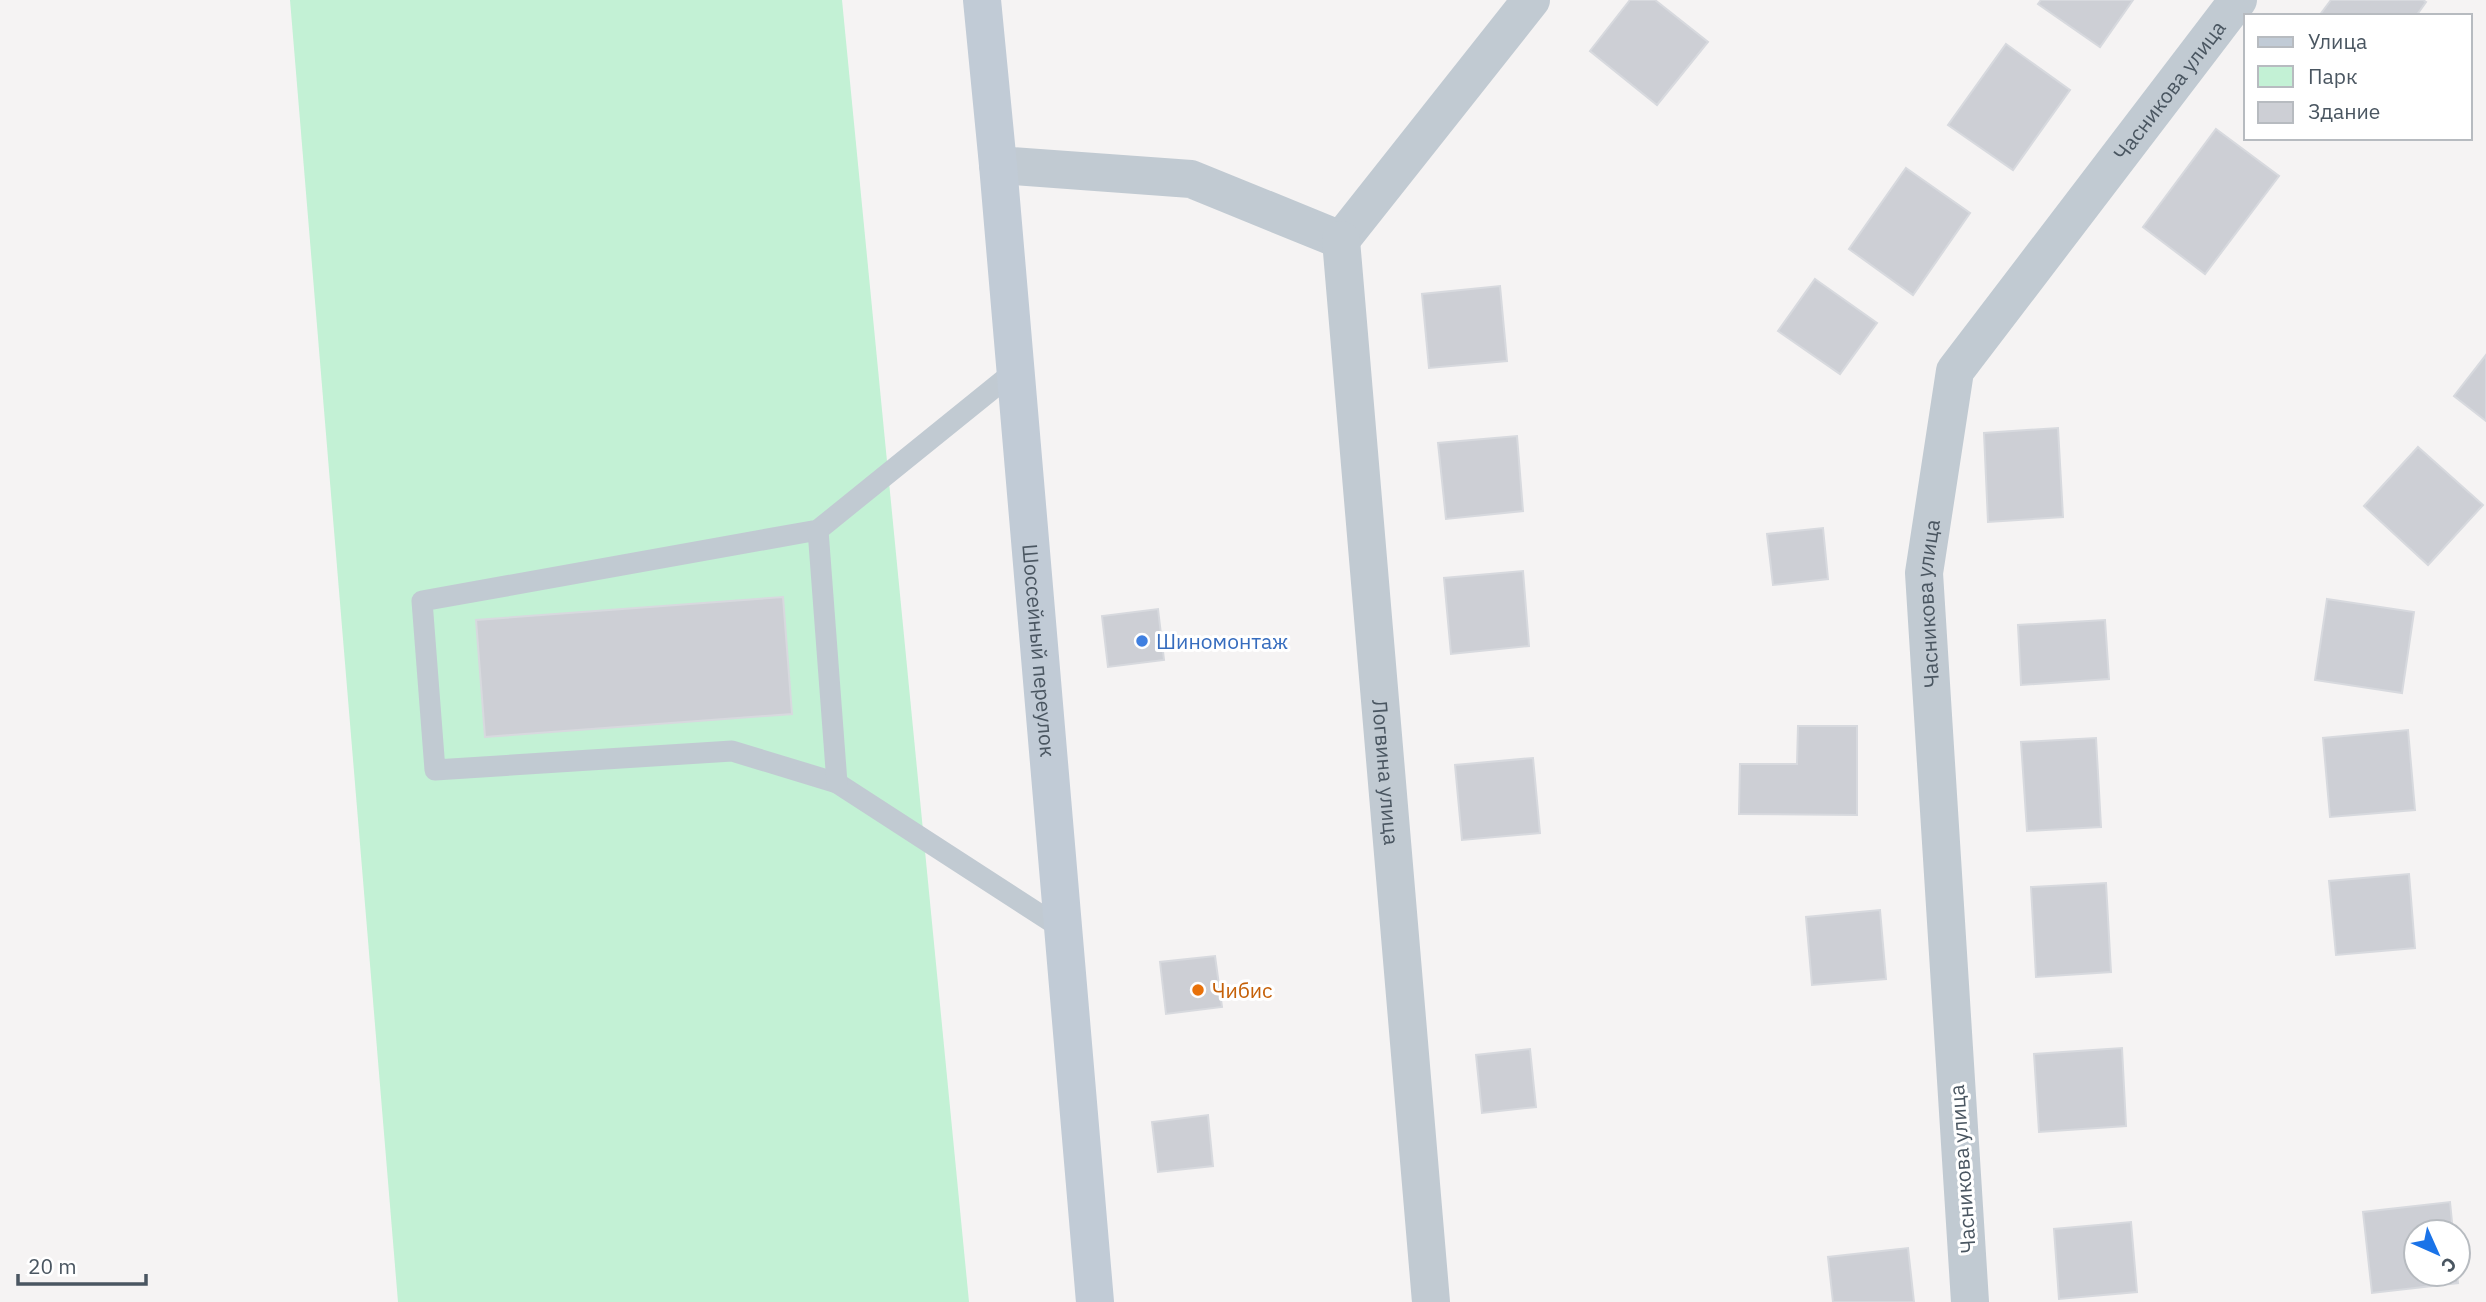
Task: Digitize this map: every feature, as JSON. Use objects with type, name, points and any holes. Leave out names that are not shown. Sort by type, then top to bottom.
[{"type":"main road","name":"Шоссейный переулок","points":[[982,0],[999,164],[1095,1302]]},
{"type":"street","points":[[999,164],[1191,179],[1341,240],[1531,0]]},
{"type":"street","name":"Часникова улица","points":[[1970,1302],[1924,573],[1955,370],[2238,0]]},
{"type":"street","name":"Логвина улица","points":[[1341,240],[1431,1302]]},
{"type":"lane","points":[[1016,370],[818,530],[422,601],[435,770],[732,751],[837,783],[1064,930]]},
{"type":"lane","points":[[818,530],[837,783]]},
{"type":"green space","points":[[290,0],[842,0],[969,1302],[398,1302]]},
{"type":"building","points":[[1630,0],[1655,0],[1708,42],[1657,105],[1590,51]]},
{"type":"building","points":[[2041,0],[2133,0],[2100,47],[2038,4]]},
{"type":"building","points":[[2331,0],[2426,2],[2417,14],[2320,14]]},
{"type":"building","points":[[2006,44],[2070,90],[2013,170],[1948,125]]},
{"type":"building","points":[[2216,129],[2279,176],[2205,274],[2143,227]]},
{"type":"building","points":[[1906,168],[1970,213],[1913,295],[1849,249]]},
{"type":"building","points":[[1815,279],[1877,323],[1840,374],[1778,331]]},
{"type":"building","points":[[1500,286],[1507,361],[1429,368],[1422,294]]},
{"type":"building","points":[[2486,355],[2486,421],[2454,396]]},
{"type":"building","points":[[2058,428],[2063,517],[1988,522],[1984,433]]},
{"type":"building","points":[[1517,436],[1523,511],[1446,519],[1438,443]]},
{"type":"building","points":[[2418,447],[2483,505],[2428,565],[2364,506]]},
{"type":"building","points":[[1823,528],[1828,579],[1773,585],[1767,534]]},
{"type":"building","points":[[1523,571],[1529,646],[1451,654],[1444,578]]},
{"type":"building","points":[[783,597],[792,714],[485,737],[476,620]]},
{"type":"building","points":[[2327,599],[2414,612],[2402,693],[2315,680]]},
{"type":"building","points":[[1158,609],[1164,660],[1108,667],[1102,616]]},
{"type":"building","points":[[2105,620],[2109,679],[2021,685],[2018,625]]},
{"type":"building","points":[[1798,726],[1857,726],[1857,815],[1739,814],[1740,764],[1797,764]]},
{"type":"building","points":[[2408,730],[2415,810],[2330,817],[2323,738]]},
{"type":"building","points":[[2096,738],[2101,827],[2027,831],[2021,742]]},
{"type":"building","points":[[1533,758],[1540,833],[1462,840],[1455,765]]},
{"type":"building","points":[[2409,874],[2415,948],[2336,955],[2329,881]]},
{"type":"building","points":[[2106,883],[2111,972],[2036,977],[2031,887]]},
{"type":"building","points":[[1880,910],[1886,979],[1812,985],[1806,917]]},
{"type":"building","points":[[1215,956],[1222,1007],[1166,1014],[1160,962]]},
{"type":"building","points":[[2122,1048],[2126,1126],[2039,1132],[2034,1054]]},
{"type":"building","points":[[1530,1049],[1536,1107],[1482,1113],[1476,1055]]},
{"type":"building","points":[[1208,1115],[1213,1166],[1158,1172],[1152,1122]]},
{"type":"building","points":[[2450,1202],[2452,1218],[2402,1218],[2402,1288],[2415,1288],[2372,1293],[2363,1212]]},
{"type":"building","points":[[2131,1222],[2137,1292],[2059,1299],[2054,1229]]},
{"type":"building","points":[[1908,1248],[1914,1302],[1833,1302],[1828,1257]]},
{"type":"place","name":"Шиномонтаж","points":[[1142,641]]},
{"type":"place","name":"Чибис","points":[[1198,990]]}]
